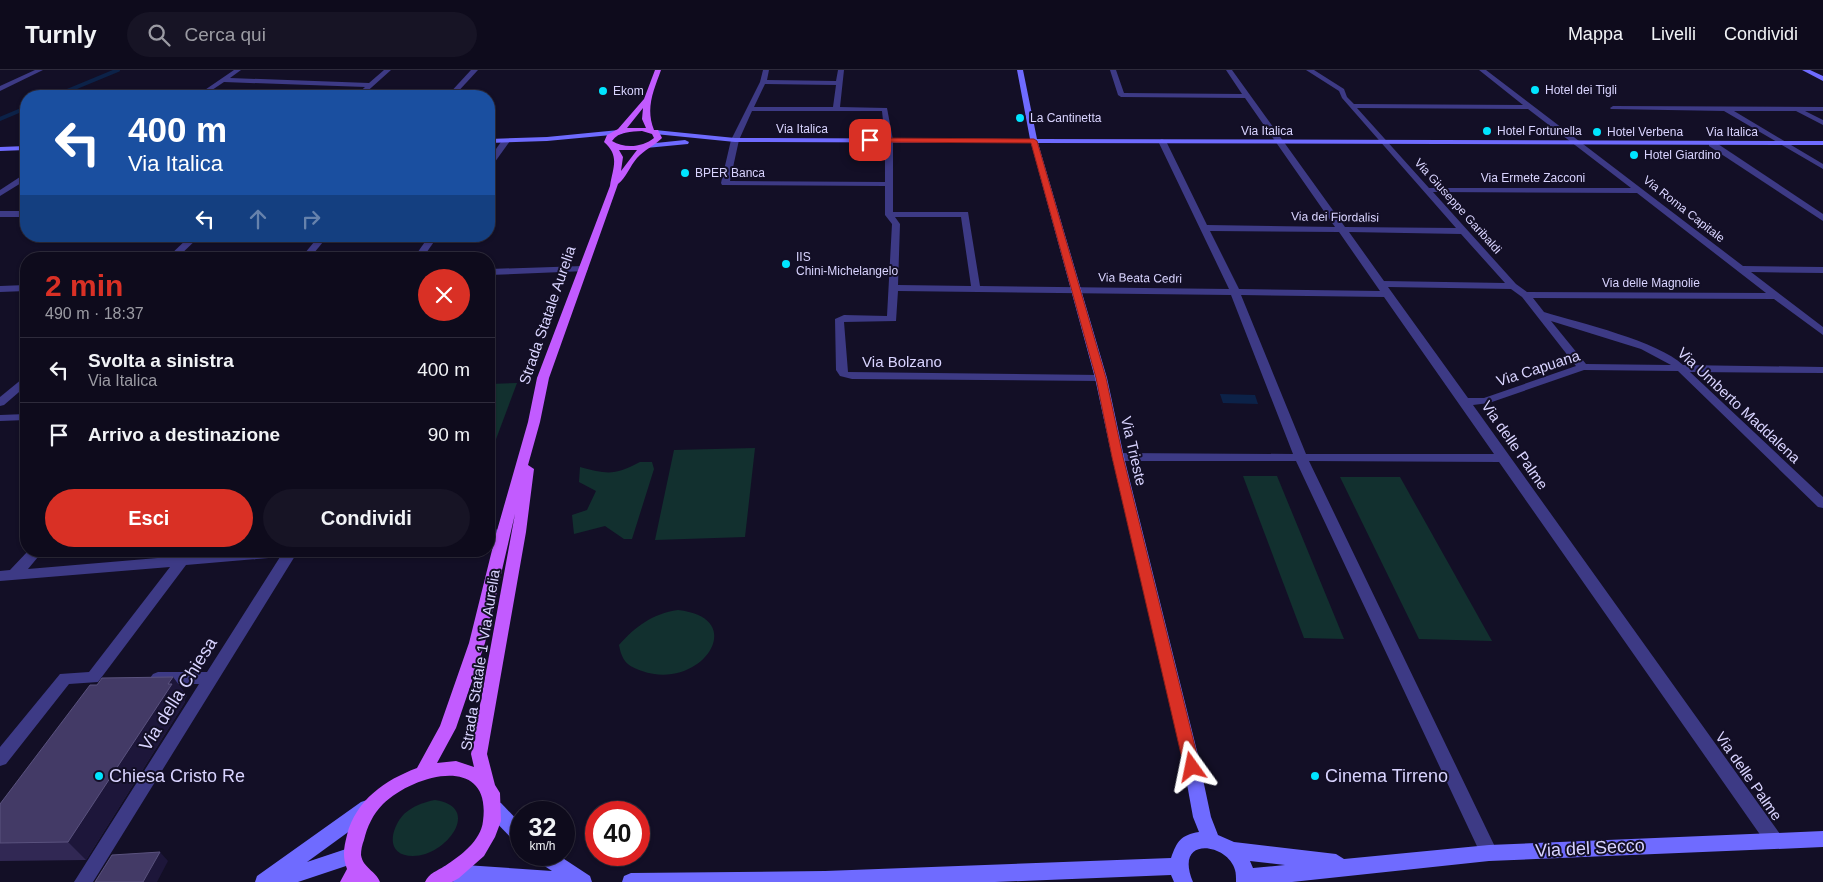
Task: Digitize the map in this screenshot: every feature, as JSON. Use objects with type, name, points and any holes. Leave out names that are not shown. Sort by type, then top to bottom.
[{"type":"main road","points":[[653,132],[646,119],[647,99],[658,70]]},
{"type":"main road","points":[[620,132],[647,99]]},
{"type":"main road","points":[[646,146],[628,148],[611,144],[610,137],[620,132],[632,130],[653,132]]},
{"type":"main road","name":"Strada Statale Aurelia","points":[[614,186],[634,157],[658,138],[653,132]]},
{"type":"main road","name":"Strada Statale Aurelia","points":[[496,535],[534,422],[543,378],[614,186],[619,158],[611,144]]},
{"type":"main road","name":"Strada Statale 1 Via Aurelia","points":[[487,784],[479,754],[519,532],[534,422]]},
{"type":"main road","name":"Strada Statale Aurelia","points":[[424,771],[448,728],[477,643],[492,557]]},
{"type":"main road","points":[[357,873],[353,840],[370,806],[385,791],[404,779],[424,771],[461,768],[476,774],[487,784],[493,795],[495,809],[492,826],[482,843],[468,859],[450,873],[434,882]]},
{"type":"street","points":[[0,89],[40,70]]},
{"type":"street","points":[[208,90],[238,70]]},
{"type":"street","points":[[365,90],[388,70]]},
{"type":"street","points":[[456,90],[475,70]]},
{"type":"street","points":[[766,70],[763,82],[735,140],[725,183],[890,184]]},
{"type":"street","points":[[836,108],[841,70]]},
{"type":"street","name":"Via Trieste","points":[[1020,70],[1034,141],[1101,378],[1118,457],[1189,750],[1202,817],[1212,840]]},
{"type":"street","points":[[1113,70],[1122,96],[1246,96]]},
{"type":"street","name":"Via delle Palme","points":[[1229,70],[1340,230],[1505,458],[1774,840]]},
{"type":"street","name":"Via Giuseppe Garibaldi","points":[[1309,70],[1342,90],[1344,96],[1383,142],[1514,286],[1525,295],[1583,367]]},
{"type":"street","name":"Via Roma Capitale","points":[[1482,70],[1823,332]]},
{"type":"street","points":[[1805,70],[1823,79]]},
{"type":"street","points":[[224,80],[371,85]]},
{"type":"street","points":[[763,82],[838,84]]},
{"type":"street","points":[[1352,106],[1530,107]]},
{"type":"street","points":[[1613,108],[1823,109]]},
{"type":"street","points":[[1725,108],[1823,166]]},
{"type":"street","points":[[749,109],[885,109],[889,140],[889,214],[896,224],[893,288]]},
{"type":"street","points":[[1796,109],[1823,124]]},
{"type":"street","points":[[495,141],[547,139],[620,132]]},
{"type":"street","name":"Via Italica","points":[[653,132],[710,140]]},
{"type":"street","points":[[547,139],[611,144]]},
{"type":"street","name":"Via Italica","points":[[646,146],[710,140],[1823,143]]},
{"type":"street","points":[[495,156],[506,141]]},
{"type":"street","points":[[1162,141],[1235,292],[1301,458],[1489,853]]},
{"type":"street","points":[[1712,144],[1823,218]]},
{"type":"street","points":[[0,148],[20,148]]},
{"type":"street","points":[[0,194],[20,181]]},
{"type":"street","name":"Via Ermete Zacconi","points":[[1426,190],[1640,191]]},
{"type":"street","points":[[0,214],[20,214]]},
{"type":"street","points":[[889,214],[965,214],[976,289]]},
{"type":"street","name":"Via dei Fiordalisi","points":[[1205,228],[1464,231]]},
{"type":"street","points":[[178,252],[189,242]]},
{"type":"street","points":[[310,252],[319,242]]},
{"type":"street","points":[[495,272],[583,269]]},
{"type":"street","points":[[1741,269],[1823,270]]},
{"type":"street","name":"Via Beata Cedri","points":[[893,288],[1235,292],[1514,286]]},
{"type":"street","points":[[0,289],[20,288]]},
{"type":"street","name":"Via Bolzano","points":[[893,288],[892,319],[844,318],[839,321],[841,370],[844,374],[852,376],[1101,378]]},
{"type":"street","name":"Via delle Magnolie","points":[[1525,295],[1777,296]]},
{"type":"street","name":"Via Umberto Maddalena","points":[[1540,314],[1645,347],[1667,357],[1681,368],[1823,504]]},
{"type":"street","name":"Via Capuana","points":[[1465,402],[1484,402],[1583,367],[1823,370]]},
{"type":"street","points":[[0,403],[20,386]]},
{"type":"street","points":[[0,418],[20,417]]},
{"type":"street","points":[[1118,457],[1505,458]]},
{"type":"street","points":[[7,576],[29,557]]},
{"type":"street","points":[[7,576],[233,557]]},
{"type":"street","name":"Via della Chiesa","points":[[83,882],[212,678],[293,557]]},
{"type":"street","points":[[93,678],[182,561]]},
{"type":"street","points":[[0,759],[65,678],[111,678]]},
{"type":"street","points":[[139,678],[212,678]]},
{"type":"street","points":[[264,882],[370,806]]},
{"type":"street","points":[[495,809],[510,825]]},
{"type":"street","points":[[631,882],[1181,874],[1179,856],[1184,848],[1191,842],[1212,840],[1231,850],[1242,863],[1245,880]]},
{"type":"street","name":"Via del Secco","points":[[1245,880],[1489,853],[1774,840],[1820,842]]},
{"type":"street","name":"Via del Secco","points":[[1231,850],[1358,866]]},
{"type":"street","points":[[559,866],[583,882]]},
{"type":"street","points":[[271,882],[357,873]]},
{"type":"street","points":[[450,873],[578,882]]},
{"type":"green space","points":[[517,383],[495,442],[495,384]]},
{"type":"green space","points":[[755,448],[745,537],[655,540],[674,450]]},
{"type":"green space","points":[[640,462],[652,462],[654,469],[632,539],[624,539],[605,526],[574,534],[572,515],[587,510],[596,491],[579,482],[580,467],[604,472],[617,472]]},
{"type":"green space","points":[[1243,476],[1277,476],[1344,639],[1304,638]]},
{"type":"green space","points":[[1340,477],[1400,477],[1492,641],[1419,639]]},
{"type":"green space","points":[[678,610],[700,616],[711,626],[714,638],[710,651],[699,663],[683,671],[663,675],[642,671],[626,662],[619,645],[625,638],[652,618]]},
{"type":"green space","points":[[435,800],[449,804],[456,812],[458,821],[454,831],[437,848],[425,854],[413,856],[398,852],[394,847],[393,834],[399,820],[404,814],[415,807]]},
{"type":"water","points":[[1220,394],[1255,395],[1258,404],[1223,403]]},
{"type":"building","points":[[173,677],[168,684],[172,684],[68,842],[0,843],[0,804],[90,685],[97,685],[102,678]]},
{"type":"building","points":[[160,852],[143,882],[95,882],[112,855]]},
{"type":"waterway","points":[[70,90],[118,70]]},
{"type":"waterway","points":[[0,119],[20,111]]},
{"type":"place","name":"Hotel dei Tigli","points":[[1535,90]]},
{"type":"place","name":"Ekom","points":[[603,91]]},
{"type":"place","name":"La Cantinetta","points":[[1020,118]]},
{"type":"place","name":"Hotel Fortunella","points":[[1487,131]]},
{"type":"place","name":"Hotel Verbena","points":[[1597,132]]},
{"type":"place","name":"Hotel Giardino","points":[[1634,155]]},
{"type":"place","name":"BPER Banca","points":[[685,173]]},
{"type":"place","name":"IIS Chini-Michelangelo","points":[[786,264]]},
{"type":"place","name":"Chiesa Cristo Re","points":[[99,776]]},
{"type":"place","name":"Cinema Tirreno","points":[[1315,776]]},
{"type":"route","points":[[870,140],[1034,141],[1101,378],[1192,767]]}]
